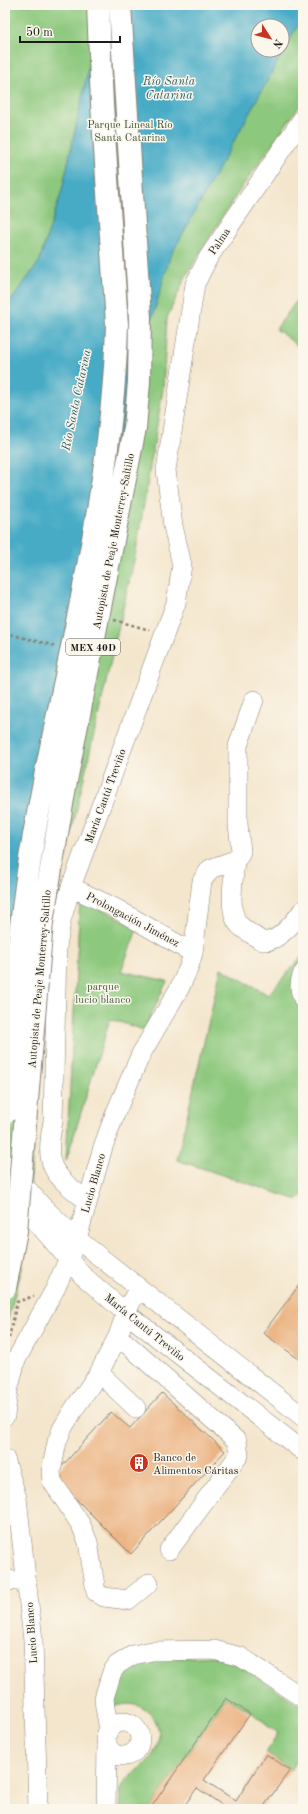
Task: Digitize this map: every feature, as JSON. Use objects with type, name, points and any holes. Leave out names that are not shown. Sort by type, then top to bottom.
[{"type":"highway","name":"Autopista de Peaje Monterrey-Saltillo","points":[[5,1113],[22,916],[44,784],[89,562],[110,435],[116,361],[117,324],[102,105],[98,5]]},
{"type":"highway","name":"Autopista de Peaje Monterrey-Saltillo","points":[[5,1288],[16,1231],[44,907],[68,773],[127,475],[135,428],[138,397],[140,318],[137,243],[120,23],[120,5]]},
{"type":"street","name":"Palma","points":[[180,382],[195,284],[201,271],[303,118]]},
{"type":"street","name":"María Cantú Treviño","points":[[87,1201],[58,1163],[53,1121],[57,947],[61,921],[71,887],[176,603],[182,565],[173,526],[166,470],[180,382]]},
{"type":"street","points":[[254,700],[238,746],[238,824],[241,851],[235,860],[233,908],[239,926],[263,941],[272,940],[282,934],[293,924],[303,910]]},
{"type":"street","name":"Lucio Blanco","points":[[5,1416],[8,1391],[16,1360],[55,1289],[77,1239],[105,1140],[125,1089],[141,1054],[179,989],[193,953],[202,881],[210,869],[235,860]]},
{"type":"street","name":"Prolongación Jiménez","points":[[71,887],[116,908],[193,953]]},
{"type":"street","points":[[303,973],[299,982],[303,999]]},
{"type":"street","name":"María Cantú Treviño","points":[[5,1164],[43,1214],[69,1258],[82,1275],[126,1313],[303,1451]]},
{"type":"street","name":"María Cantú Treviño","points":[[5,1185],[77,1239],[303,1417]]},
{"type":"street","points":[[43,1214],[73,1210],[87,1201]]},
{"type":"street","points":[[138,1288],[126,1313],[118,1336],[99,1373],[62,1429],[57,1442],[51,1472],[52,1481],[81,1525],[88,1542],[96,1592],[104,1598],[128,1600],[149,1583]]},
{"type":"street","points":[[118,1336],[237,1441],[239,1455],[169,1550]]},
{"type":"street","points":[[99,1373],[136,1408]]},
{"type":"street","name":"Lucio Blanco","points":[[5,1459],[17,1498],[33,1640],[38,1809]]},
{"type":"street","points":[[5,1580],[27,1582]]},
{"type":"street","points":[[106,1809],[108,1736],[104,1698],[112,1672],[117,1664],[133,1655],[152,1651],[214,1650],[241,1657],[303,1698]]},
{"type":"green space","name":"Río Santa Catarina","points":[[5,5],[303,5],[303,101],[237,194],[204,246],[185,278],[167,318],[163,389],[136,552],[58,890],[22,1269],[5,1330]]},
{"type":"green space","points":[[303,292],[303,350],[276,329]]},
{"type":"green space","name":"parque lucio blanco","points":[[80,899],[138,927],[121,971],[167,981],[144,1030],[110,1019],[66,1161]]},
{"type":"green space","points":[[303,955],[303,1194],[298,1200],[177,1160],[221,968],[268,995]]},
{"type":"green space","points":[[215,1656],[238,1664],[303,1707],[303,1766],[296,1761],[290,1770],[266,1752],[278,1733],[251,1712],[226,1698],[150,1809],[120,1809],[121,1790],[123,1785],[129,1777],[144,1765],[152,1756],[158,1744],[159,1737],[157,1724],[154,1718],[145,1709],[132,1704],[112,1707],[116,1680],[125,1668],[139,1660]]},
{"type":"water","name":"Río Santa Catarina","points":[[102,5],[303,5],[303,16],[290,40],[290,18],[250,18],[250,58],[280,58],[170,257],[90,532],[5,1050],[5,309],[39,262],[62,190]]},
{"type":"building","points":[[303,1280],[303,1362],[263,1333]]},
{"type":"building","name":"Banco de Alimentos Cáritas","points":[[162,1393],[225,1451],[131,1554],[53,1476],[111,1412],[130,1428]]},
{"type":"building","points":[[226,1698],[250,1714],[204,1780],[236,1801],[266,1754],[290,1770],[262,1809],[223,1809],[225,1807],[197,1788],[182,1809],[150,1809]]},
{"type":"place","name":"Banco de Alimentos Cáritas","points":[[139,1463]]},
{"type":"park label","name":"Parque Lineal Río Santa Catarina","points":[[130,130]]}]
